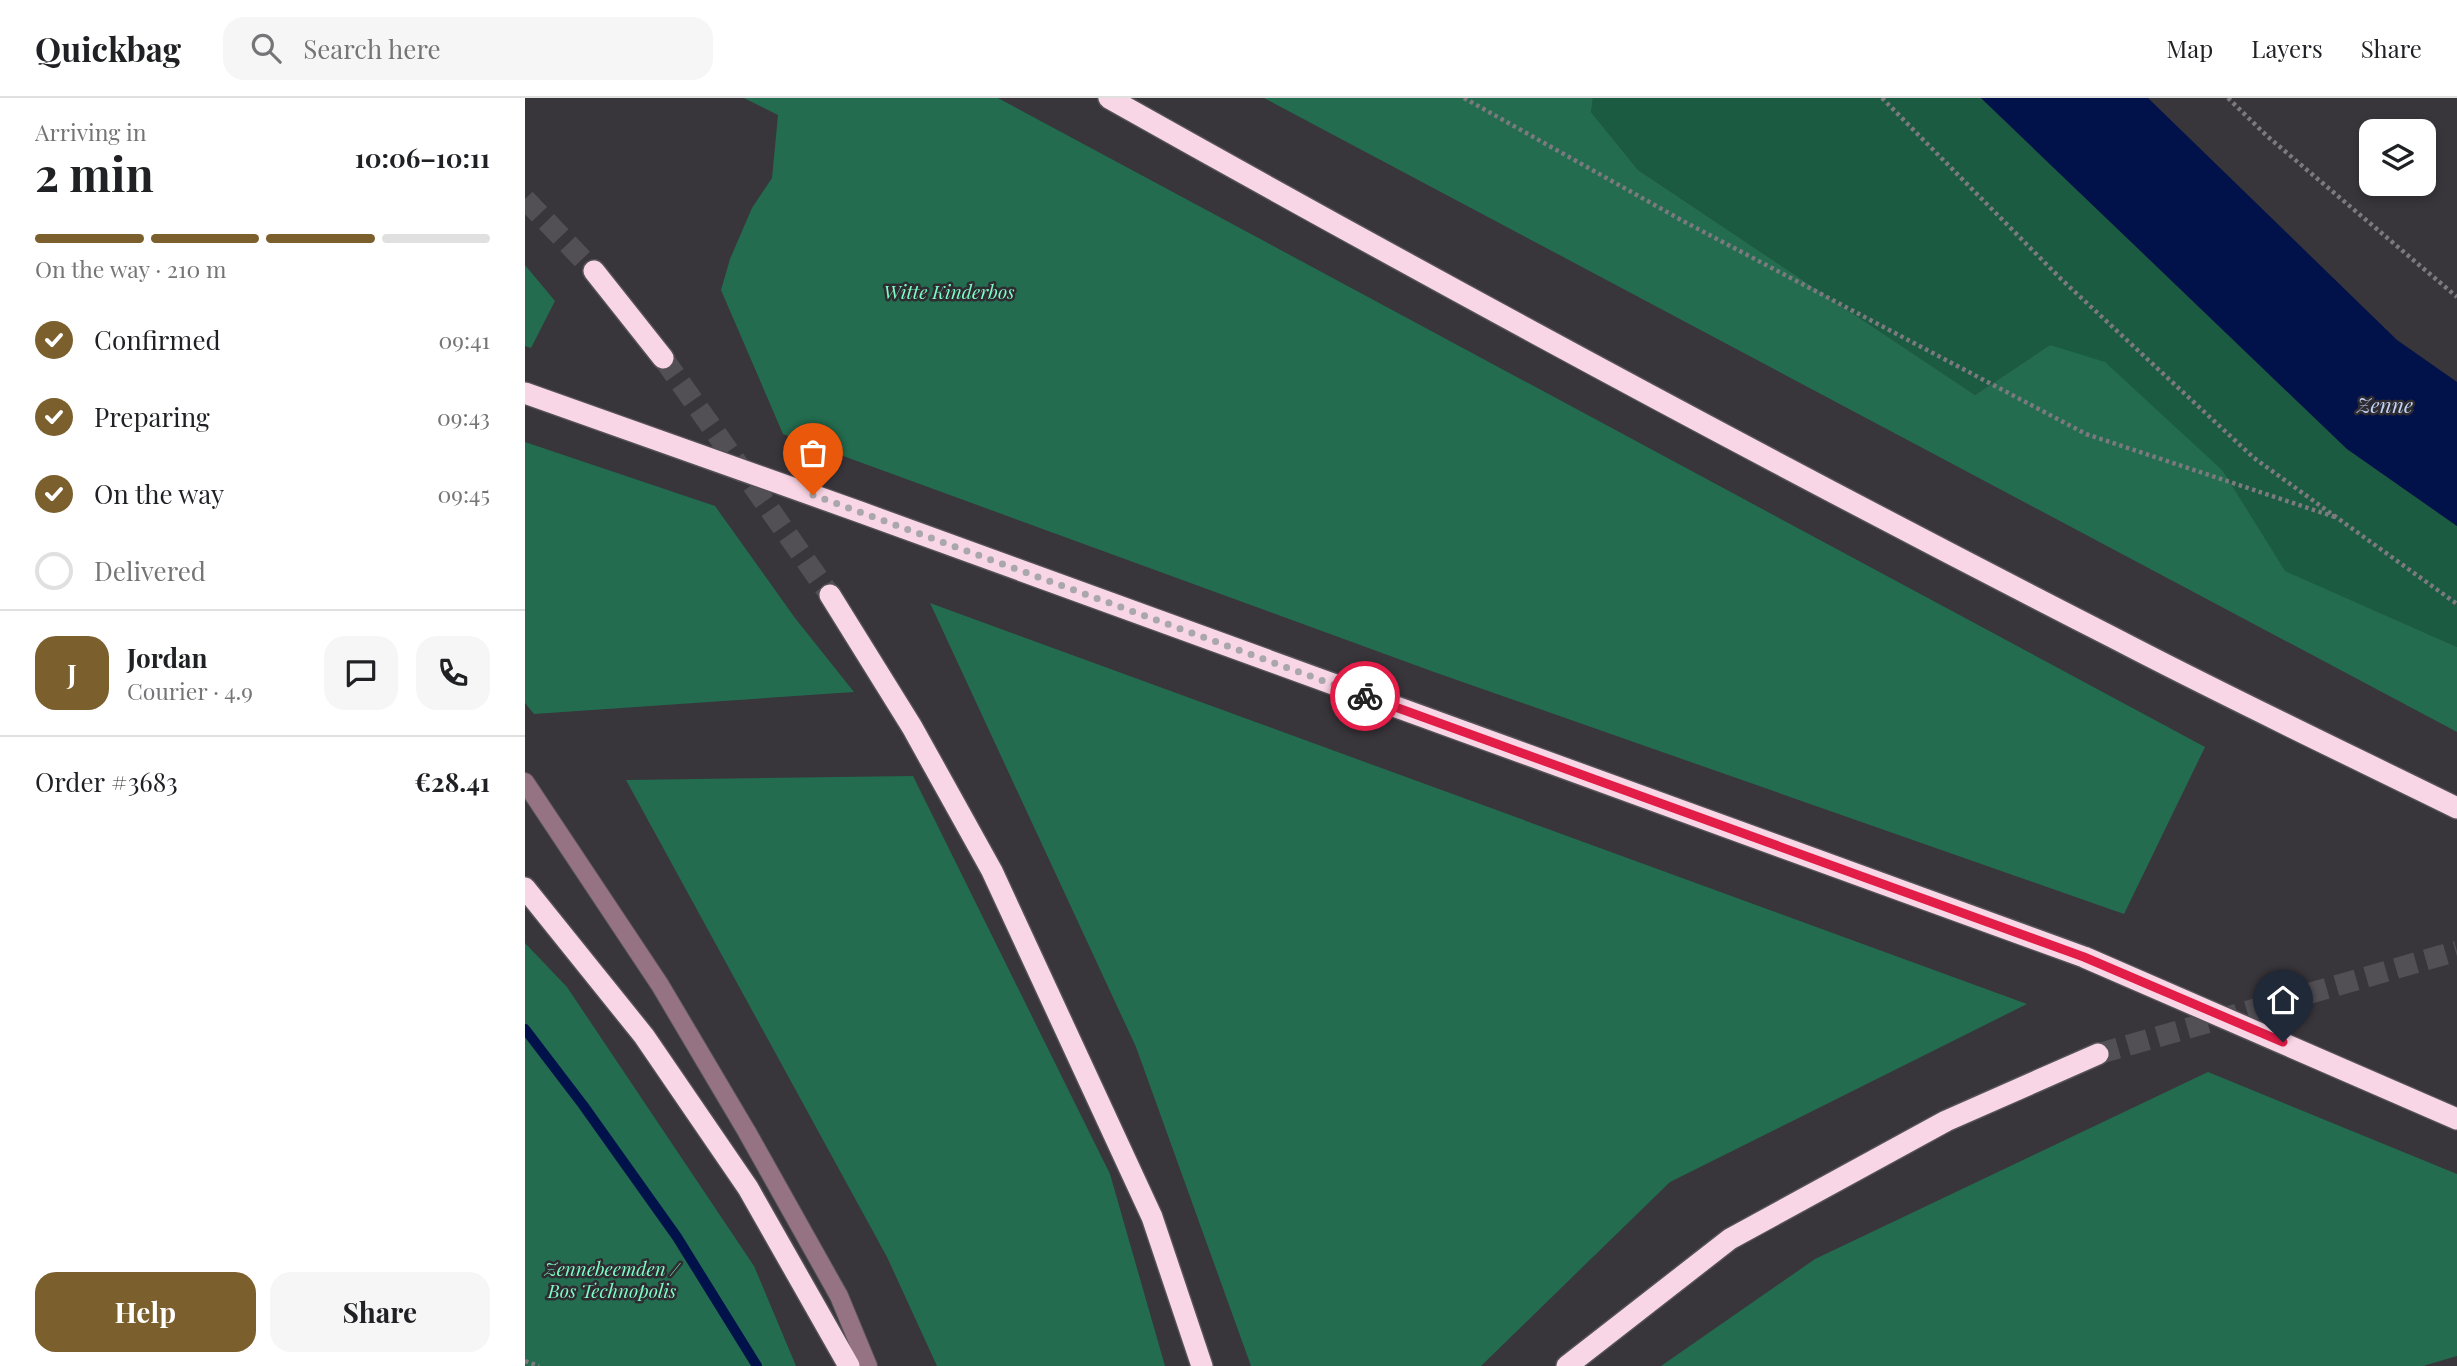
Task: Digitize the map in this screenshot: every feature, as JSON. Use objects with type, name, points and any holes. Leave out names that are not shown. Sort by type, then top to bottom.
[{"type":"highway","points":[[1109,98],[1675,410],[2116,640],[2457,808]]},
{"type":"highway","points":[[594,271],[663,358]]},
{"type":"highway","points":[[525,393],[2084,957],[2457,1119]]},
{"type":"highway","points":[[830,595],[912,727],[992,871],[1152,1217],[1202,1366]]},
{"type":"highway","points":[[525,888],[645,1036],[769,1224],[849,1366]]},
{"type":"highway","points":[[1567,1366],[1730,1239],[1946,1121],[2098,1054]]},
{"type":"lane","points":[[525,782],[660,985],[714,1075],[839,1296],[869,1366]]},
{"type":"path","points":[[1464,98],[1683,221],[2086,434],[2335,517]]},
{"type":"path","points":[[1882,98],[2061,279],[2254,458],[2457,604]]},
{"type":"path","points":[[2228,98],[2267,136],[2457,296]]},
{"type":"path","points":[[525,1361],[539,1366]]},
{"type":"green space","name":"Witte Kinderbos","points":[[744,98],[998,98],[2205,747],[2124,914],[1434,672],[783,434],[721,290],[730,259],[752,208],[772,178],[778,115]]},
{"type":"green space","points":[[1264,98],[1593,98],[1591,112],[1638,170],[1975,395],[2050,345],[2105,362],[2223,471],[2285,571],[2457,647],[2457,732]]},
{"type":"green space","points":[[1593,98],[1981,98],[2347,449],[2457,526],[2457,647],[2284,571],[2223,471],[2050,345],[1975,395],[1638,170],[1591,112]]},
{"type":"green space","points":[[525,265],[555,301],[531,348],[525,346]]},
{"type":"green space","points":[[525,442],[715,506],[795,618],[854,692],[534,714],[525,703]]},
{"type":"green space","points":[[930,603],[2027,1004],[1670,1182],[1481,1366],[1251,1366],[1136,1047]]},
{"type":"green space","points":[[913,776],[1110,1174],[1165,1366],[937,1366],[887,1257],[626,780]]},
{"type":"green space","name":"Zennebeemden / Bos Technopolis","points":[[525,943],[567,987],[754,1266],[796,1366],[525,1366]]},
{"type":"green space","points":[[2208,1072],[2457,1174],[2457,1356],[2423,1366],[1661,1366],[1815,1259]]},
{"type":"water","name":"Zenne","points":[[1981,98],[2148,98],[2397,340],[2457,382],[2457,526],[2347,449]]},
{"type":"waterway","points":[[525,1029],[677,1237],[757,1366]]},
{"type":"tunnel","points":[[525,199],[594,271]]},
{"type":"tunnel","points":[[663,358],[830,595]]},
{"type":"tunnel","points":[[2098,1054],[2457,951]]},
{"type":"way so far","points":[[813,495],[1365,696]]},
{"type":"route","points":[[1365,696],[2084,957],[2283,1042]]}]
